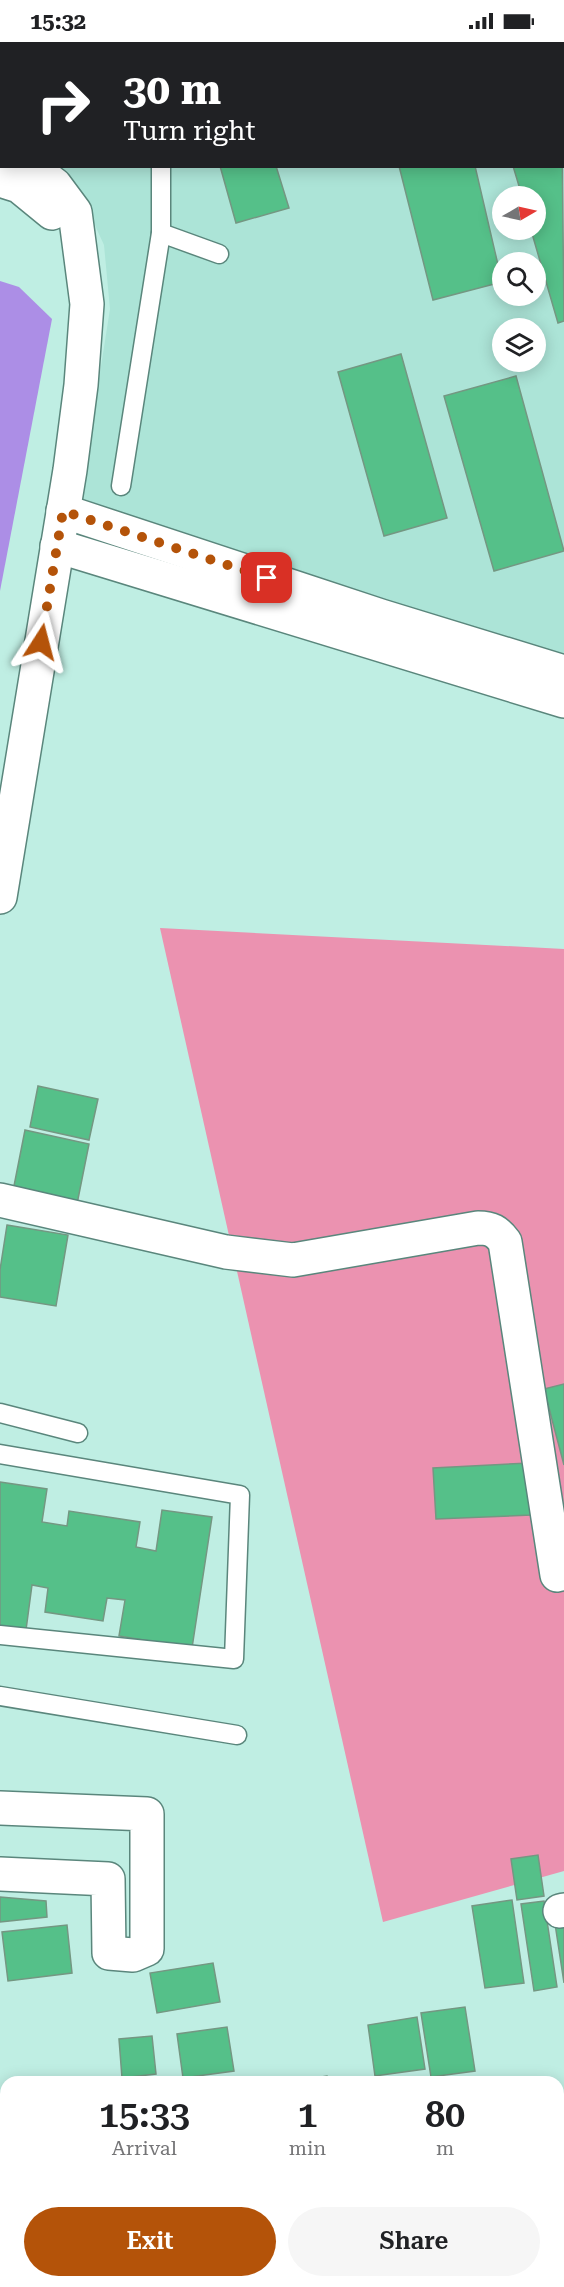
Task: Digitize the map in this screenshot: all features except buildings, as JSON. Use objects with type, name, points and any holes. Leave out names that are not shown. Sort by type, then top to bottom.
[{"type":"street","points":[[0,897],[63,511],[81,385],[87,304],[75,212],[55,185],[33,168]]},
{"type":"street","points":[[0,180],[19,186],[45,205],[81,246]]},
{"type":"street","points":[[63,511],[381,616],[564,672]]},
{"type":"street","points":[[57,546],[564,700]]},
{"type":"street","points":[[0,1200],[226,1252],[293,1260],[478,1228],[489,1228],[499,1233],[505,1242],[557,1575],[564,1573]]},
{"type":"street","points":[[0,1808],[147,1814],[147,1949],[133,1954],[109,1953],[108,1879],[0,1874]]},
{"type":"lane","points":[[121,486],[161,233],[161,168]]},
{"type":"lane","points":[[161,233],[219,254]]},
{"type":"lane","points":[[0,1413],[78,1434]]},
{"type":"lane","points":[[0,1454],[240,1495],[234,1659],[0,1635]]},
{"type":"lane","points":[[0,1696],[237,1735]]},
{"type":"shaded area","points":[[61,168],[564,168],[564,667],[77,519],[110,309],[104,245],[77,186]]},
{"type":"shaded area","points":[[0,281],[19,287],[52,319],[0,591]]},
{"type":"shaded area","points":[[160,928],[564,949],[564,1871],[383,1922]]},
{"type":"route","points":[[41,642],[63,511],[267,578]]}]
